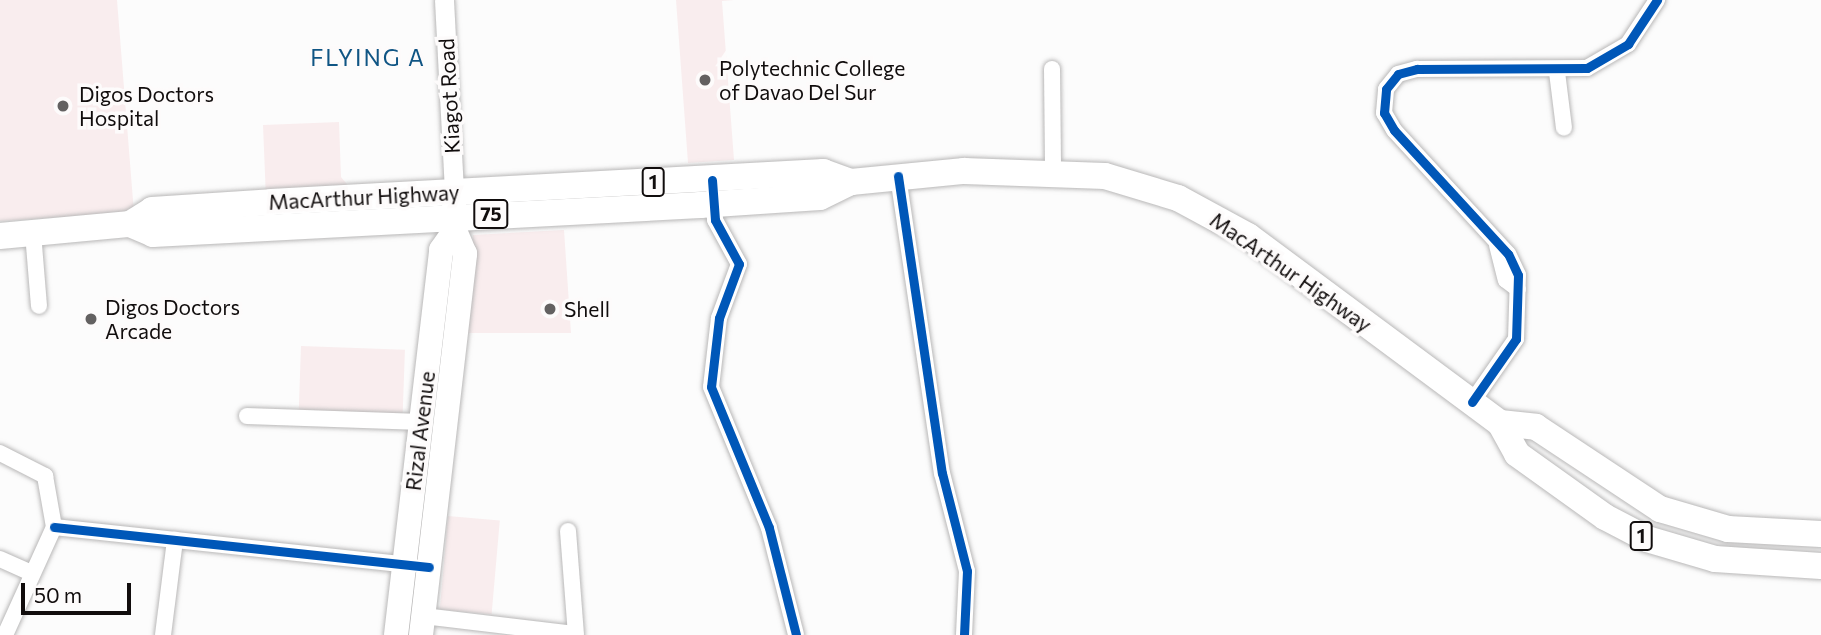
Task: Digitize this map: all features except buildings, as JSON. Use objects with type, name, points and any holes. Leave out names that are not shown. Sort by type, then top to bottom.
[{"type":"highway","name":"MacArthur Highway","points":[[0,236],[130,224],[153,234],[454,213],[713,192],[823,172],[851,182],[898,177],[1053,170],[1143,185],[1208,212],[1500,423],[1517,454],[1647,539],[1750,565],[1821,566]]},
{"type":"highway","name":"1","points":[[1500,423],[1536,427],[1660,509],[1728,529],[1821,534]]},
{"type":"main road","name":"Rizal Avenue","points":[[422,626],[417,565],[421,422],[441,250],[454,213]]},
{"type":"main road","name":"Rizal Avenue","points":[[396,635],[417,565],[465,254],[454,213]]},
{"type":"street","name":"Kiagot Road","points":[[444,0],[454,213]]},
{"type":"street","points":[[1472,402],[1516,339],[1518,289],[1508,254],[1394,130],[1384,113],[1386,89],[1398,74],[1417,69],[1557,72],[1587,68],[1615,54],[1638,33],[1657,0]]},
{"type":"street","points":[[1052,69],[1053,170]]},
{"type":"street","points":[[1557,72],[1564,128]]},
{"type":"street","points":[[898,177],[935,432],[967,571],[964,635]]},
{"type":"street","points":[[713,192],[715,220],[739,264],[719,318],[711,387],[769,528],[796,635]]},
{"type":"street","points":[[33,233],[39,306]]},
{"type":"street","points":[[247,416],[421,422]]},
{"type":"street","points":[[0,453],[45,476],[54,527],[4,631]]},
{"type":"street","points":[[54,527],[417,565]]},
{"type":"street","points":[[422,626],[575,635],[568,531]]},
{"type":"street","points":[[163,635],[175,540]]},
{"type":"street","points":[[0,559],[31,573]]},
{"type":"shaded area","name":"Digos Doctors Hospital","points":[[0,0],[117,0],[134,213],[0,221]]},
{"type":"shaded area","name":"Polytechnic College of Davao Del Sur","points":[[676,0],[734,0],[722,1],[734,160],[688,163]]},
{"type":"shaded area","points":[[339,122],[341,177],[356,195],[266,199],[263,125]]},
{"type":"shaded area","points":[[564,230],[571,333],[464,333],[473,235]]},
{"type":"shaded area","points":[[301,346],[405,350],[403,417],[299,413]]},
{"type":"shaded area","points":[[448,516],[500,521],[492,614],[440,610]]},
{"type":"cycle path","points":[[1472,402],[1516,339],[1518,275],[1508,254],[1394,130],[1384,113],[1386,89],[1398,74],[1417,69],[1587,68],[1628,44],[1657,0]]},
{"type":"cycle path","points":[[898,176],[942,473],[967,571],[964,635]]},
{"type":"cycle path","points":[[712,180],[715,220],[739,264],[719,318],[711,387],[769,528],[796,635]]},
{"type":"cycle path","points":[[54,527],[429,567]]},
{"type":"place","name":"Polytechnic College of Davao Del Sur","points":[[705,80]]},
{"type":"place","name":"Digos Doctors Hospital","points":[[63,106]]},
{"type":"place","name":"Shell","points":[[550,309]]},
{"type":"place","name":"Digos Doctors Arcade","points":[[91,319]]},
{"type":"district","name":"FLYING A","points":[[368,57]]}]
